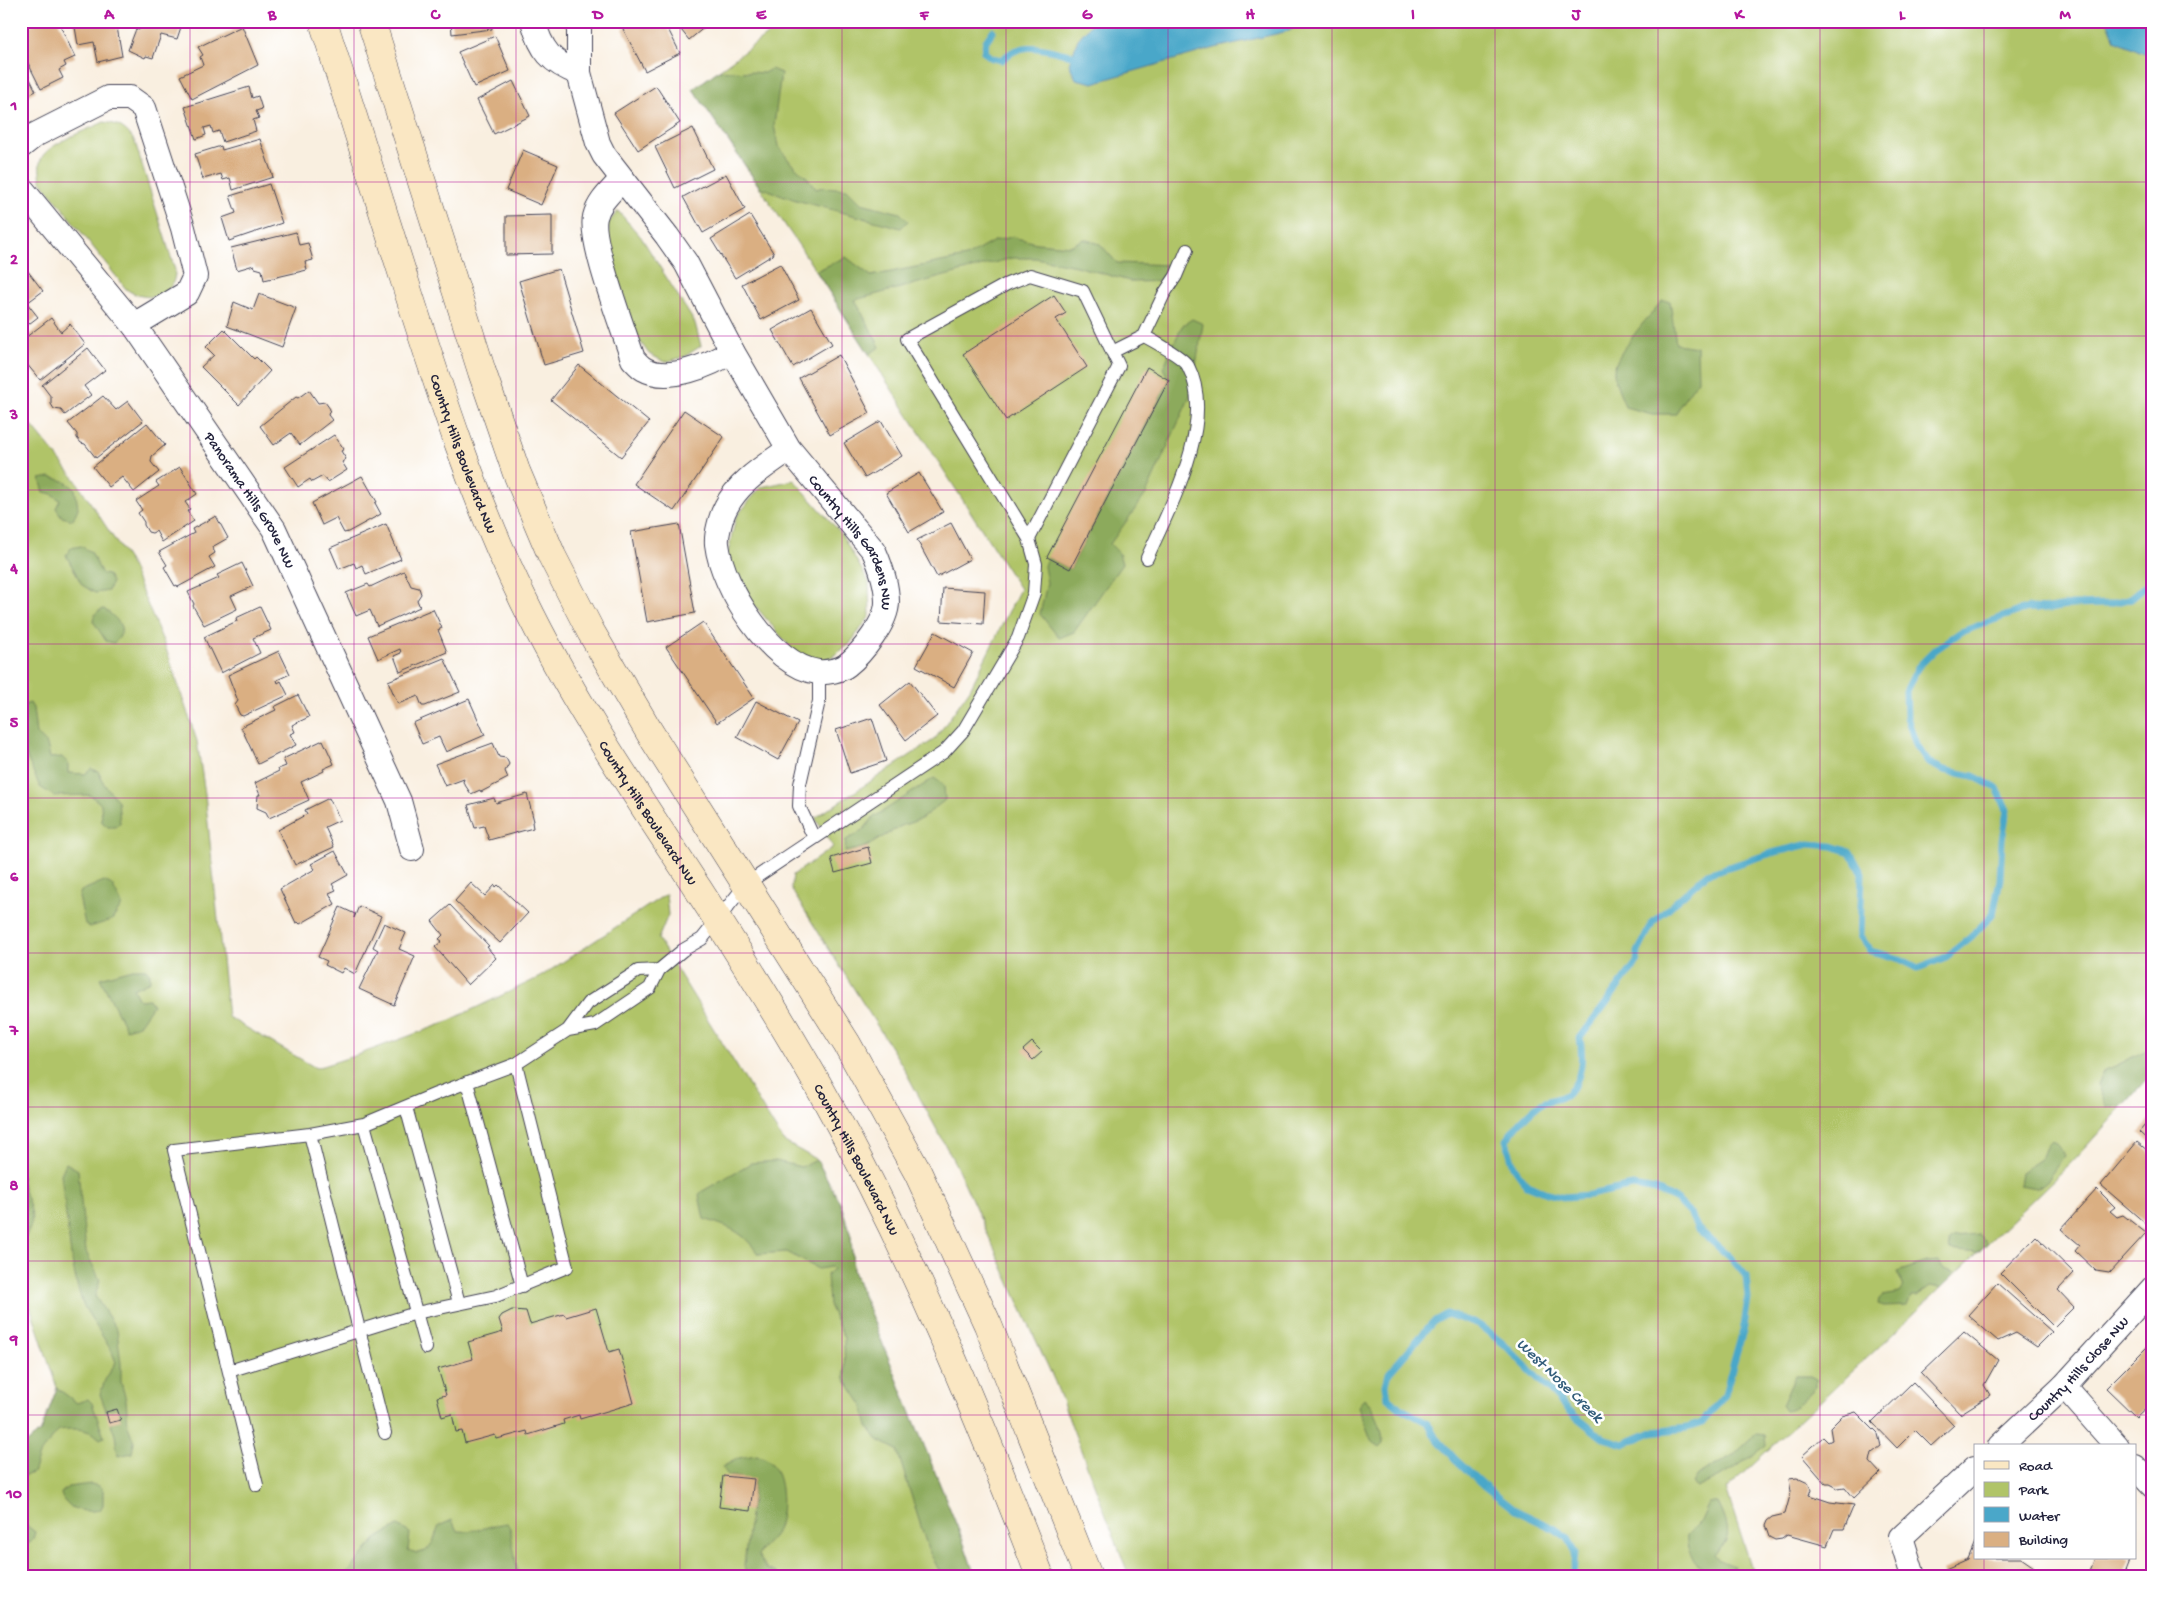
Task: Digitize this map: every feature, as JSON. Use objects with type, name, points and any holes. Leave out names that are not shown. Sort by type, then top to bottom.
[{"type":"main road","name":"Country Hills Boulevard NW","points":[[323,21],[442,399],[480,504],[523,599],[560,671],[595,730],[763,992],[829,1104],[903,1247],[948,1348],[1040,1576]]},
{"type":"main road","points":[[371,21],[482,372],[516,471],[552,556],[591,632],[650,733],[847,1044],[918,1173],[988,1325],[1088,1576]]},
{"type":"street","points":[[533,21],[538,40],[546,52],[556,63],[579,73]]},
{"type":"street","name":"Country Hills Gardens NW","points":[[578,21],[579,73],[598,143],[622,179],[686,263],[732,351],[789,449],[874,551],[881,566],[887,604],[877,629],[863,650],[846,666],[819,672]]},
{"type":"street","points":[[21,146],[35,135],[108,98],[130,98],[144,108],[182,228],[195,276],[187,293],[134,325]]},
{"type":"street","points":[[622,179],[600,204],[595,219],[596,243],[633,359],[643,369],[658,374],[679,372],[713,363],[732,351]]},
{"type":"street","name":"Panorama Hills Grove NW","points":[[21,188],[134,325],[274,529],[399,801],[412,849]]},
{"type":"street","points":[[789,449],[744,482],[725,508],[717,542],[723,571],[750,620],[784,657],[807,669],[819,672]]},
{"type":"street","name":"Country Hills Close NW","points":[[2002,1444],[2064,1386],[2153,1288]]},
{"type":"street","points":[[2064,1386],[2115,1444]]},
{"type":"street","points":[[2136,1467],[2153,1486]]},
{"type":"street","points":[[1913,1576],[1901,1537],[1974,1469]]},
{"type":"lane","points":[[1112,352],[1144,336],[1164,294],[1176,276],[1187,250]]},
{"type":"lane","points":[[568,1030],[595,1024],[650,988],[659,970],[683,950],[702,939],[716,919],[746,884],[944,752],[963,731],[1018,638],[1034,593],[1036,564],[1029,539],[907,339],[1007,284],[1030,275],[1083,291],[1119,366],[1029,539]]},
{"type":"lane","points":[[1144,336],[1188,365],[1196,393],[1197,425],[1180,486],[1147,558]]},
{"type":"lane","points":[[814,838],[799,806],[800,784],[819,700],[819,672]]},
{"type":"lane","points":[[257,1485],[174,1150],[310,1134],[364,1124],[516,1064],[568,1030],[588,1003],[638,971],[659,970]]},
{"type":"lane","points":[[229,1371],[416,1313],[496,1296],[567,1267],[516,1064]]},
{"type":"lane","points":[[467,1082],[522,1286]]},
{"type":"lane","points":[[406,1107],[460,1303]]},
{"type":"lane","points":[[364,1124],[426,1348]]},
{"type":"lane","points":[[310,1134],[385,1434]]},
{"type":"green space","points":[[786,21],[2153,21],[2153,1073],[2073,1161],[1894,1333],[1726,1489],[1754,1576],[1129,1576],[1055,1382],[958,1169],[902,1065],[791,889],[793,875],[833,847],[815,818],[935,739],[970,689],[1020,589],[806,256],[693,89]]},
{"type":"green space","points":[[771,69],[781,73],[774,125],[778,146],[791,163],[808,178],[816,189],[823,187],[847,189],[861,203],[900,213],[908,221],[901,228],[796,200],[760,187],[693,89],[719,70],[764,73]]},
{"type":"green space","points":[[104,122],[122,128],[135,142],[175,270],[174,280],[170,287],[158,296],[142,296],[126,289],[41,181],[40,163],[46,152],[80,132]]},
{"type":"green space","points":[[618,211],[641,237],[695,323],[701,346],[684,357],[665,362],[649,354],[636,336],[611,255],[608,223]]},
{"type":"green space","points":[[1012,237],[1037,243],[1070,246],[1084,239],[1100,244],[1117,263],[1171,265],[1173,272],[1167,281],[1133,282],[1076,266],[1036,258],[1012,258],[855,300],[880,347],[869,354],[816,271],[846,257],[871,276],[966,257],[994,241]]},
{"type":"green space","points":[[1662,301],[1670,301],[1676,344],[1697,347],[1698,380],[1676,414],[1652,414],[1625,407],[1614,373],[1615,366],[1625,347]]},
{"type":"green space","points":[[1192,319],[1203,324],[1191,394],[1146,494],[1110,544],[1119,553],[1122,564],[1074,632],[1059,638],[1040,614],[1047,583],[1044,566],[1047,557],[1070,569],[1169,380],[1163,368],[1182,326]]},
{"type":"green space","points":[[21,412],[75,479],[130,563],[165,646],[197,741],[205,794],[228,1017],[316,1068],[442,1024],[540,977],[666,894],[668,915],[658,939],[783,1141],[817,1160],[841,1205],[851,1236],[853,1271],[963,1541],[975,1576],[21,1576],[21,1448],[41,1431],[57,1388],[21,1279]]},
{"type":"green space","points":[[50,477],[64,481],[75,489],[78,508],[73,520],[62,517],[56,508],[60,500],[52,494],[44,492],[40,479]]},
{"type":"green space","points":[[794,480],[840,532],[869,582],[870,616],[849,645],[824,662],[795,653],[741,589],[727,557],[736,517],[761,487]]},
{"type":"green space","points":[[81,546],[91,552],[102,574],[108,575],[112,582],[108,591],[95,593],[82,585],[66,555],[71,548]]},
{"type":"green space","points":[[104,609],[120,624],[121,633],[114,643],[106,641],[93,621],[96,613]]},
{"type":"green space","points":[[30,703],[33,708],[36,734],[46,744],[50,758],[62,757],[68,763],[68,773],[85,774],[91,769],[98,771],[104,784],[118,801],[120,823],[115,827],[108,827],[102,822],[101,804],[90,795],[54,796],[40,787],[21,744],[24,705]]},
{"type":"green space","points":[[934,778],[944,785],[945,800],[921,819],[901,826],[866,847],[845,852],[846,840],[862,831],[874,817]]},
{"type":"green space","points":[[104,881],[112,885],[122,905],[112,920],[90,927],[85,924],[79,897],[81,891]]},
{"type":"green space","points":[[133,969],[146,969],[150,974],[150,981],[133,989],[139,1000],[149,999],[153,1005],[139,1025],[126,1029],[100,978]]},
{"type":"green space","points":[[2150,1049],[2153,1050],[2153,1073],[2123,1106],[2106,1106],[2097,1084],[2104,1070]]},
{"type":"green space","points":[[2052,1141],[2059,1145],[2064,1156],[2047,1180],[2037,1188],[2019,1185],[2021,1172],[2041,1159],[2047,1144]]},
{"type":"green space","points":[[817,1160],[841,1205],[851,1236],[853,1271],[963,1541],[975,1576],[942,1576],[928,1549],[897,1450],[878,1440],[868,1427],[863,1406],[845,1379],[844,1338],[829,1305],[827,1274],[833,1269],[831,1267],[818,1269],[787,1252],[758,1254],[747,1240],[735,1231],[704,1219],[699,1195],[701,1192],[751,1163],[776,1161],[801,1167]]},
{"type":"green space","points":[[66,1163],[78,1170],[86,1252],[100,1280],[95,1296],[117,1330],[121,1382],[126,1400],[128,1426],[134,1442],[132,1453],[118,1456],[115,1435],[100,1394],[105,1380],[116,1362],[111,1350],[83,1305],[77,1285],[71,1256],[61,1174]]},
{"type":"green space","points":[[21,1176],[32,1217],[28,1233],[21,1243]]},
{"type":"green space","points":[[1980,1235],[1988,1243],[1977,1253],[1950,1250],[1949,1241],[1953,1237]]},
{"type":"green space","points":[[1938,1261],[1944,1269],[1956,1273],[1941,1288],[1930,1286],[1917,1296],[1911,1296],[1907,1306],[1884,1307],[1878,1305],[1879,1300],[1883,1296],[1900,1293],[1904,1287],[1897,1272],[1927,1262]]},
{"type":"green space","points":[[1795,1376],[1810,1376],[1816,1379],[1816,1387],[1793,1409],[1786,1411],[1782,1405]]},
{"type":"green space","points":[[57,1388],[77,1403],[88,1399],[92,1403],[104,1437],[100,1439],[91,1433],[81,1430],[59,1430],[39,1455],[33,1473],[21,1477],[21,1448],[41,1431]]},
{"type":"green space","points":[[1364,1399],[1372,1408],[1380,1425],[1383,1443],[1379,1447],[1372,1442],[1358,1406]]},
{"type":"green space","points":[[1756,1434],[1765,1435],[1766,1445],[1731,1471],[1697,1488],[1692,1484],[1697,1476],[1735,1454]]},
{"type":"green space","points":[[757,1455],[768,1460],[774,1466],[778,1475],[782,1496],[781,1517],[775,1534],[758,1555],[766,1569],[777,1573],[777,1576],[746,1576],[744,1565],[754,1481],[728,1475],[722,1467],[739,1458]]},
{"type":"green space","points":[[91,1484],[99,1486],[103,1490],[103,1505],[100,1510],[76,1509],[63,1499],[61,1493],[68,1487]]},
{"type":"green space","points":[[1709,1503],[1718,1503],[1728,1533],[1723,1545],[1714,1554],[1719,1560],[1733,1566],[1733,1576],[1717,1576],[1702,1568],[1695,1562],[1689,1551],[1687,1535],[1701,1521]]},
{"type":"green space","points":[[452,1520],[457,1531],[470,1531],[507,1523],[510,1527],[518,1576],[481,1576],[473,1573],[405,1570],[392,1572],[386,1576],[345,1576],[376,1539],[398,1526],[410,1533],[408,1550],[417,1553],[426,1551],[433,1542],[439,1526]]},
{"type":"green space","points":[[21,1521],[35,1532],[33,1539],[21,1551]]},
{"type":"water","points":[[1094,21],[1305,21],[1289,31],[1215,48],[1093,83],[1076,79],[1069,64],[1078,39]]},
{"type":"water","points":[[2107,21],[2153,21],[2153,57],[2115,40]]},
{"type":"building","points":[[29,21],[31,26],[40,21],[58,21],[75,57],[64,62],[66,66],[59,70],[63,78],[41,89],[21,49],[21,23]]},
{"type":"building","points":[[74,21],[116,21],[122,56],[98,62],[94,42],[78,45]]},
{"type":"building","points":[[142,21],[183,21],[177,39],[161,35],[153,58],[146,56],[145,58],[128,50],[136,29],[139,30]]},
{"type":"building","points":[[451,21],[491,21],[492,29],[452,34]]},
{"type":"building","points":[[638,21],[664,21],[680,53],[645,71],[623,29]]},
{"type":"building","points":[[674,21],[712,21],[689,40]]},
{"type":"building","points":[[242,26],[258,65],[192,99],[180,76],[203,65],[200,57],[203,55],[198,47]]},
{"type":"building","points":[[495,36],[510,71],[474,87],[458,52]]},
{"type":"building","points":[[23,65],[36,91],[21,99],[21,66]]},
{"type":"building","points":[[513,81],[530,116],[494,134],[477,100]]},
{"type":"building","points":[[656,86],[680,123],[638,150],[614,113]]},
{"type":"building","points":[[249,87],[252,98],[258,96],[262,109],[256,111],[259,118],[253,120],[256,131],[223,142],[219,131],[213,133],[211,126],[204,128],[206,135],[196,139],[185,107]]},
{"type":"building","points":[[693,128],[713,169],[675,188],[655,147]]},
{"type":"building","points":[[260,139],[273,177],[233,190],[230,178],[223,180],[221,174],[203,179],[195,154],[221,146],[222,150]]},
{"type":"building","points":[[523,150],[558,165],[541,205],[506,190]]},
{"type":"building","points":[[726,174],[745,209],[703,233],[683,197]]},
{"type":"building","points":[[269,184],[282,223],[229,241],[222,218],[236,213],[230,196]]},
{"type":"building","points":[[552,215],[552,254],[506,255],[506,216]]},
{"type":"building","points":[[750,215],[774,254],[735,278],[711,239]]},
{"type":"building","points":[[296,232],[299,245],[308,243],[313,260],[305,262],[307,270],[264,280],[262,270],[255,268],[254,265],[237,270],[231,248]]},
{"type":"building","points":[[780,264],[799,300],[761,320],[742,284]]},
{"type":"building","points":[[559,269],[584,353],[544,365],[519,281]]},
{"type":"building","points":[[27,270],[43,291],[27,303],[38,317],[21,330],[21,275]]},
{"type":"building","points":[[259,294],[296,308],[282,347],[227,326],[234,302],[253,310]]},
{"type":"building","points":[[1054,295],[1066,313],[1056,319],[1087,367],[1006,420],[963,354]]},
{"type":"building","points":[[811,308],[832,344],[793,367],[772,330]]},
{"type":"building","points":[[51,318],[61,332],[70,324],[85,344],[40,380],[21,357],[21,341]]},
{"type":"building","points":[[224,329],[254,359],[256,357],[270,371],[239,405],[201,367],[214,355],[206,347]]},
{"type":"building","points":[[88,348],[105,370],[84,386],[91,395],[65,415],[61,410],[54,409],[51,404],[51,397],[42,385]]},
{"type":"building","points":[[839,355],[870,413],[830,435],[799,378]]},
{"type":"building","points":[[579,365],[649,422],[621,457],[551,400]]},
{"type":"building","points":[[1147,367],[1169,380],[1070,569],[1047,557]]},
{"type":"building","points":[[309,390],[318,403],[325,402],[330,409],[328,415],[332,420],[300,445],[291,433],[274,445],[260,426],[296,397],[298,398]]},
{"type":"building","points":[[103,396],[116,410],[128,401],[143,421],[96,458],[85,444],[81,443],[77,438],[77,434],[68,423]]},
{"type":"building","points":[[684,410],[724,437],[674,511],[634,484]]},
{"type":"building","points":[[881,421],[902,456],[865,478],[844,443]]},
{"type":"building","points":[[147,423],[165,445],[152,456],[151,462],[159,472],[134,492],[122,477],[109,487],[93,467]]},
{"type":"building","points":[[334,435],[344,449],[341,451],[346,459],[342,462],[347,470],[328,482],[323,476],[312,482],[310,479],[298,487],[285,467]]},
{"type":"building","points":[[180,467],[197,494],[185,502],[190,509],[187,511],[194,521],[162,542],[156,531],[148,532],[138,513],[142,510],[136,501],[159,486],[156,482]]},
{"type":"building","points":[[919,473],[943,512],[909,532],[886,493]]},
{"type":"building","points":[[362,476],[377,502],[375,503],[381,514],[344,533],[336,518],[322,525],[312,503]]},
{"type":"building","points":[[216,516],[228,538],[212,547],[215,553],[209,557],[215,567],[178,587],[177,585],[175,586],[164,567],[167,565],[159,552],[194,533],[192,529]]},
{"type":"building","points":[[951,523],[970,559],[937,577],[917,540]]},
{"type":"building","points":[[386,524],[401,559],[366,574],[362,565],[356,568],[354,563],[339,569],[330,548]]},
{"type":"building","points":[[679,524],[695,613],[647,622],[631,532]]},
{"type":"building","points":[[242,563],[253,586],[231,596],[237,609],[204,625],[193,606],[194,604],[188,592],[219,578],[217,575]]},
{"type":"building","points":[[404,571],[411,586],[419,588],[421,594],[417,600],[420,607],[377,626],[370,610],[356,616],[346,593],[368,584],[370,587]]},
{"type":"building","points":[[943,588],[985,591],[983,624],[941,621]]},
{"type":"building","points":[[260,607],[271,630],[253,638],[260,653],[221,673],[204,637],[237,621],[236,618]]},
{"type":"building","points":[[433,609],[442,628],[438,630],[447,652],[400,672],[394,656],[401,653],[400,649],[378,659],[368,636]]},
{"type":"building","points":[[703,622],[754,698],[717,723],[666,647]]},
{"type":"building","points":[[935,632],[973,653],[954,687],[916,666]]},
{"type":"building","points":[[279,651],[290,674],[277,680],[278,683],[281,681],[288,695],[243,716],[240,715],[235,705],[238,701],[228,675]]},
{"type":"building","points":[[444,658],[460,692],[425,706],[422,706],[418,696],[398,704],[388,681]]},
{"type":"building","points":[[910,681],[937,716],[906,740],[880,705]]},
{"type":"building","points":[[298,695],[309,717],[292,725],[295,732],[290,734],[296,745],[258,764],[241,727],[276,710],[274,707]]},
{"type":"building","points":[[469,699],[485,735],[446,752],[439,737],[422,744],[413,723]]},
{"type":"building","points":[[756,701],[798,723],[778,760],[737,737]]},
{"type":"building","points":[[872,718],[886,761],[850,773],[836,730]]},
{"type":"building","points":[[323,740],[334,764],[301,782],[309,800],[269,818],[266,812],[257,808],[258,795],[260,795],[255,783],[286,766],[283,759]]},
{"type":"building","points":[[493,743],[499,757],[506,758],[509,764],[505,771],[508,778],[481,792],[480,790],[471,794],[463,782],[464,779],[445,786],[435,764]]},
{"type":"building","points":[[527,794],[534,821],[532,822],[533,828],[489,840],[484,826],[475,828],[468,805],[494,798],[496,803]]},
{"type":"building","points":[[329,798],[340,820],[325,827],[334,847],[295,865],[278,830],[307,814],[305,810]]},
{"type":"building","points":[[868,847],[872,863],[835,873],[831,858]]},
{"type":"building","points":[[335,851],[348,875],[332,884],[336,890],[329,893],[335,904],[300,924],[296,923],[280,889],[315,869],[311,864]]},
{"type":"building","points":[[471,883],[485,896],[495,885],[496,887],[498,885],[528,913],[500,943],[455,901]]},
{"type":"building","points":[[450,905],[489,946],[487,947],[496,958],[468,985],[435,947],[442,941],[439,939],[443,935],[432,921]]},
{"type":"building","points":[[359,906],[381,916],[355,974],[344,968],[341,973],[325,965],[327,961],[318,957],[340,907],[355,914],[354,918]]},
{"type":"building","points":[[384,923],[406,933],[399,949],[415,956],[394,1005],[359,989],[378,950],[373,947]]},
{"type":"building","points":[[1032,1042],[1042,1052],[1033,1060],[1023,1050]]},
{"type":"building","points":[[2153,1116],[2153,1145],[2139,1132]]},
{"type":"building","points":[[2137,1142],[2153,1155],[2152,1229],[2101,1185]]},
{"type":"building","points":[[2097,1189],[2115,1207],[2110,1211],[2117,1217],[2123,1215],[2146,1233],[2109,1273],[2096,1271],[2075,1251],[2080,1245],[2061,1229]]},
{"type":"building","points":[[2036,1236],[2074,1273],[2058,1290],[2074,1307],[2054,1327],[2000,1273]]},
{"type":"building","points":[[1997,1283],[2052,1332],[2037,1347],[2016,1333],[1998,1341],[1968,1315]]},
{"type":"building","points":[[596,1308],[609,1352],[619,1349],[634,1403],[580,1419],[579,1415],[563,1420],[564,1424],[528,1435],[527,1431],[497,1439],[495,1435],[465,1443],[462,1431],[456,1432],[452,1414],[442,1417],[437,1397],[446,1395],[438,1369],[473,1359],[468,1342],[503,1332],[499,1319],[502,1315],[512,1310],[526,1311],[530,1324],[564,1314],[566,1317]]},
{"type":"building","points":[[1964,1332],[1998,1360],[1984,1385],[1990,1395],[1960,1414],[1921,1373]]},
{"type":"building","points":[[2153,1341],[2153,1401],[2136,1417],[2106,1388]]},
{"type":"building","points":[[1913,1382],[1954,1425],[1931,1446],[1915,1430],[1897,1448],[1872,1422]]},
{"type":"building","points":[[117,1409],[121,1420],[109,1423],[106,1412]]},
{"type":"building","points":[[1856,1412],[1878,1434],[1881,1446],[1872,1453],[1870,1462],[1880,1473],[1854,1498],[1845,1487],[1838,1488],[1826,1484],[1802,1456],[1823,1437],[1828,1442],[1832,1440],[1830,1428],[1842,1416]]},
{"type":"building","points":[[723,1476],[754,1479],[750,1511],[719,1507]]},
{"type":"building","points":[[1797,1478],[1808,1483],[1811,1489],[1809,1495],[1830,1502],[1854,1505],[1844,1529],[1834,1529],[1827,1546],[1787,1535],[1782,1539],[1775,1540],[1769,1537],[1765,1526],[1767,1521],[1772,1517],[1785,1514],[1791,1492],[1789,1479]]},
{"type":"building","points":[[1974,1544],[1974,1560],[2024,1560],[2034,1567],[2025,1576],[1944,1576],[1941,1571],[1968,1559]]},
{"type":"building","points":[[2094,1560],[2129,1560],[2123,1576],[2088,1576]]},
{"type":"building","points":[[2153,1571],[2153,1576],[2130,1576],[2130,1572]]},
{"type":"waterway","points":[[993,31],[986,41],[984,52],[992,58],[1002,60],[1010,53],[1027,48],[1045,49],[1072,55]]},
{"type":"waterway","name":"West Nose Creek","points":[[1573,1576],[1575,1552],[1568,1538],[1555,1529],[1515,1510],[1484,1486],[1455,1459],[1434,1435],[1428,1423],[1400,1408],[1388,1398],[1386,1385],[1389,1373],[1433,1322],[1447,1314],[1479,1325],[1505,1345],[1575,1416],[1603,1438],[1624,1444],[1652,1432],[1687,1428],[1702,1423],[1725,1394],[1744,1327],[1748,1298],[1746,1276],[1730,1257],[1698,1229],[1690,1213],[1677,1200],[1656,1190],[1633,1186],[1589,1195],[1564,1197],[1547,1193],[1527,1185],[1514,1167],[1506,1140],[1521,1121],[1534,1109],[1542,1103],[1564,1096],[1572,1089],[1581,1068],[1580,1038],[1637,962],[1638,952],[1652,923],[1707,874],[1772,853],[1809,844],[1832,846],[1850,852],[1862,874],[1860,936],[1871,951],[1900,959],[1918,968],[1946,957],[1971,937],[1993,914],[2000,879],[2002,840],[2007,810],[1997,788],[1973,776],[1944,770],[1929,763],[1916,745],[1907,717],[1906,691],[1918,667],[1935,650],[1961,632],[1994,620],[2028,608],[2049,609],[2072,605],[2109,604],[2131,598],[2148,584],[2153,583]]}]
